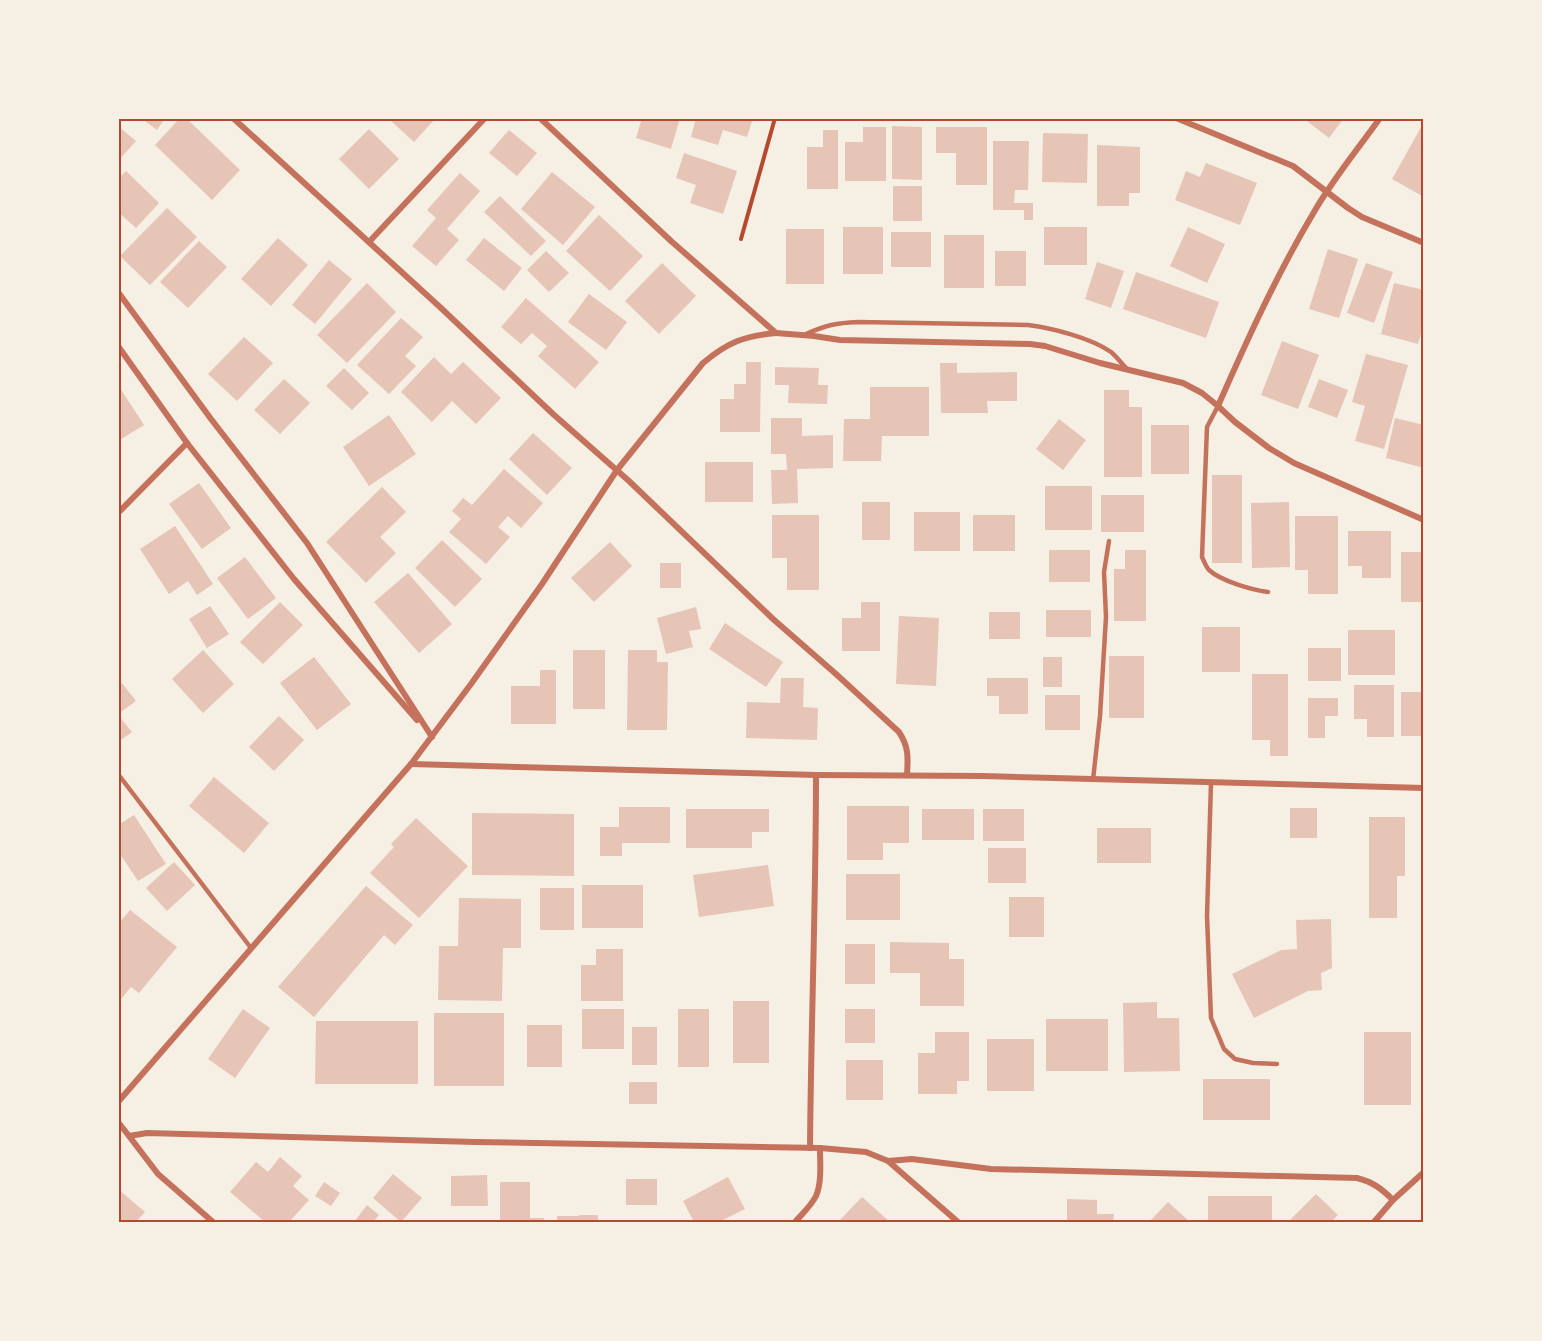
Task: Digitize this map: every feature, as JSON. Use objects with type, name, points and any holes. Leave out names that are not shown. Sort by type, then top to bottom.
[{"type":"street","points":[[233,118],[616,470],[773,619],[899,732],[906,743],[907,775]]},
{"type":"street","points":[[369,242],[485,118]]},
{"type":"street","points":[[540,118],[670,241],[776,333]]},
{"type":"street","points":[[1176,118],[1293,166],[1362,217],[1424,243]]},
{"type":"street","points":[[1218,406],[1247,338],[1314,211],[1380,118]]},
{"type":"street","points":[[118,292],[211,419],[307,543],[432,737]]},
{"type":"street","points":[[118,1102],[411,764],[542,584],[616,470],[703,363],[719,350],[738,340],[776,333],[840,340],[1030,344],[1056,349],[1100,363],[1183,383],[1202,393],[1261,442],[1294,463],[1424,520]]},
{"type":"street","points":[[118,346],[187,443],[294,579],[432,737]]},
{"type":"street","points":[[118,513],[187,443]]},
{"type":"street","points":[[411,764],[1424,788]]},
{"type":"street","points":[[810,1148],[816,775]]},
{"type":"street","points":[[118,1122],[158,1174],[213,1222]]},
{"type":"street","points":[[129,1137],[157,1133],[810,1148],[866,1152],[888,1161],[958,1222]]},
{"type":"street","points":[[795,1222],[817,1194],[820,1149]]},
{"type":"street","points":[[888,1161],[912,1159],[991,1169],[1357,1178],[1370,1181],[1393,1200]]},
{"type":"street","points":[[1374,1222],[1393,1200],[1424,1172]]},
{"type":"lane","points":[[804,335],[836,323],[858,322],[1028,325],[1071,335],[1100,346],[1112,353],[1128,370]]},
{"type":"lane","points":[[1218,406],[1207,427],[1202,557],[1208,569],[1225,579],[1252,590],[1268,592]]},
{"type":"lane","points":[[1093,780],[1100,716],[1106,617],[1104,572],[1109,542]]},
{"type":"lane","points":[[118,774],[251,948]]},
{"type":"lane","points":[[1211,783],[1207,916],[1211,1018],[1224,1049],[1235,1059],[1252,1063],[1277,1064]]},
{"type":"path","points":[[741,239],[775,118]]},
{"type":"building","points":[[141,118],[165,118],[157,130]]},
{"type":"building","points":[[180,118],[186,118],[240,170],[212,200],[155,145]]},
{"type":"building","points":[[388,118],[432,118],[434,120],[414,142]]},
{"type":"building","points":[[642,118],[680,118],[671,149],[636,138]]},
{"type":"building","points":[[696,118],[753,118],[747,137],[723,130],[718,145],[691,137]]},
{"type":"building","points":[[1303,118],[1344,118],[1329,138]]},
{"type":"building","points":[[1424,122],[1424,197],[1392,179]]},
{"type":"building","points":[[118,126],[136,141],[118,161]]},
{"type":"building","points":[[892,126],[922,127],[922,180],[892,179]]},
{"type":"building","points":[[863,127],[886,127],[886,181],[845,181],[845,142],[863,142]]},
{"type":"building","points":[[936,127],[987,127],[987,185],[956,185],[956,153],[936,153]]},
{"type":"building","points":[[369,129],[399,159],[369,189],[339,159]]},
{"type":"building","points":[[509,130],[537,153],[517,176],[489,153]]},
{"type":"building","points":[[823,130],[838,130],[838,189],[807,189],[807,147],[823,147]]},
{"type":"building","points":[[1043,133],[1088,134],[1087,183],[1042,182]]},
{"type":"building","points":[[993,141],[1029,141],[1028,190],[1015,190],[1014,203],[1033,203],[1033,220],[1024,220],[1024,210],[993,210]]},
{"type":"building","points":[[1097,145],[1140,147],[1140,193],[1129,193],[1129,206],[1097,206]]},
{"type":"building","points":[[684,153],[737,171],[723,214],[690,203],[696,185],[676,178]]},
{"type":"building","points":[[1206,163],[1257,183],[1240,225],[1175,200],[1186,171],[1200,177]]},
{"type":"building","points":[[126,171],[159,203],[136,228],[118,212],[118,179]]},
{"type":"building","points":[[552,172],[595,207],[563,245],[521,209]]},
{"type":"building","points":[[460,173],[480,191],[447,229],[459,240],[436,266],[412,246],[436,218],[427,210]]},
{"type":"building","points":[[893,186],[922,186],[922,221],[893,221]]},
{"type":"building","points":[[500,196],[546,241],[531,256],[484,212]]},
{"type":"building","points":[[167,208],[197,237],[150,285],[120,256]]},
{"type":"building","points":[[599,215],[643,256],[610,291],[566,251]]},
{"type":"building","points":[[843,227],[883,227],[883,274],[843,274]]},
{"type":"building","points":[[1044,227],[1087,227],[1087,265],[1044,265]]},
{"type":"building","points":[[1188,227],[1225,244],[1207,283],[1170,266]]},
{"type":"building","points":[[786,229],[824,229],[824,284],[786,284]]},
{"type":"building","points":[[891,232],[931,232],[931,267],[891,267]]},
{"type":"building","points":[[944,235],[984,235],[984,288],[944,288]]},
{"type":"building","points":[[278,238],[308,265],[271,306],[241,279]]},
{"type":"building","points":[[484,238],[522,268],[504,291],[466,260]]},
{"type":"building","points":[[199,241],[227,267],[188,308],[160,282]]},
{"type":"building","points":[[1328,249],[1358,259],[1339,318],[1309,309]]},
{"type":"building","points":[[546,251],[569,273],[549,292],[527,270]]},
{"type":"building","points":[[995,251],[1026,251],[1026,286],[995,286]]},
{"type":"building","points":[[329,260],[352,279],[315,324],[292,305]]},
{"type":"building","points":[[1097,262],[1124,271],[1111,308],[1085,299]]},
{"type":"building","points":[[662,263],[696,296],[659,334],[625,301]]},
{"type":"building","points":[[1366,263],[1393,272],[1374,323],[1347,313]]},
{"type":"building","points":[[1136,272],[1219,302],[1206,338],[1123,309]]},
{"type":"building","points":[[367,283],[396,312],[347,363],[317,335]]},
{"type":"building","points":[[1394,283],[1424,290],[1424,323],[1418,344],[1381,334]]},
{"type":"building","points":[[589,294],[627,322],[606,350],[568,322]]},
{"type":"building","points":[[526,298],[599,362],[575,389],[538,356],[547,346],[532,333],[521,344],[501,327]]},
{"type":"building","points":[[401,318],[423,337],[405,356],[416,366],[389,394],[357,365]]},
{"type":"building","points":[[244,337],[273,363],[237,401],[208,374]]},
{"type":"building","points":[[1282,341],[1319,355],[1298,409],[1261,395]]},
{"type":"building","points":[[1366,354],[1408,365],[1384,449],[1355,441],[1365,406],[1352,402]]},
{"type":"building","points":[[434,357],[451,374],[463,362],[501,398],[476,424],[452,401],[432,422],[401,392]]},
{"type":"building","points":[[746,362],[761,362],[760,432],[720,432],[720,399],[734,399],[734,384],[746,384]]},
{"type":"building","points":[[940,363],[957,363],[957,373],[1017,372],[1017,401],[987,401],[988,413],[941,413]]},
{"type":"building","points":[[775,367],[819,368],[818,385],[828,385],[827,404],[788,403],[789,385],[775,385]]},
{"type":"building","points":[[344,368],[369,393],[352,410],[326,386]]},
{"type":"building","points":[[284,379],[310,403],[280,434],[254,410]]},
{"type":"building","points":[[1319,379],[1348,390],[1337,418],[1308,407]]},
{"type":"building","points":[[118,385],[144,425],[118,441]]},
{"type":"building","points":[[870,387],[929,387],[929,436],[882,436],[881,461],[843,461],[844,419],[870,419]]},
{"type":"building","points":[[1104,390],[1129,390],[1129,407],[1142,407],[1142,477],[1104,477]]},
{"type":"building","points":[[389,415],[416,454],[369,486],[343,447]]},
{"type":"building","points":[[771,418],[802,418],[802,436],[833,435],[833,468],[797,469],[798,503],[772,504],[771,470],[787,470],[786,454],[771,454]]},
{"type":"building","points":[[1395,418],[1424,425],[1424,468],[1386,458]]},
{"type":"building","points":[[1059,419],[1086,440],[1063,470],[1036,449]]},
{"type":"building","points":[[1151,425],[1189,425],[1189,474],[1151,474]]},
{"type":"building","points":[[533,433],[572,468],[547,495],[509,459]]},
{"type":"building","points":[[705,462],[753,462],[753,502],[705,502]]},
{"type":"building","points":[[504,469],[543,503],[521,528],[508,516],[498,527],[510,537],[486,564],[449,532],[461,519],[452,511],[463,498],[472,505]]},
{"type":"building","points":[[1212,475],[1242,475],[1242,563],[1212,563]]},
{"type":"building","points":[[199,483],[231,528],[202,549],[169,504]]},
{"type":"building","points":[[1045,486],[1092,486],[1092,530],[1045,530]]},
{"type":"building","points":[[382,487],[406,512],[380,537],[396,553],[366,583],[326,542]]},
{"type":"building","points":[[1101,495],[1144,495],[1144,532],[1101,532]]},
{"type":"building","points":[[862,502],[890,502],[890,540],[862,540]]},
{"type":"building","points":[[1289,502],[1290,567],[1252,568],[1251,503]]},
{"type":"building","points":[[914,512],[960,512],[960,551],[914,551]]},
{"type":"building","points":[[772,515],[819,515],[819,590],[787,590],[787,558],[772,558]]},
{"type":"building","points":[[973,515],[1015,515],[1015,551],[973,551]]},
{"type":"building","points":[[1295,516],[1338,516],[1338,594],[1308,594],[1308,570],[1295,570]]},
{"type":"building","points":[[175,526],[213,584],[197,595],[188,581],[169,594],[140,549]]},
{"type":"building","points":[[1348,531],[1391,531],[1391,578],[1362,578],[1362,566],[1348,566]]},
{"type":"building","points":[[442,540],[482,579],[455,607],[415,568]]},
{"type":"building","points":[[610,542],[632,566],[594,602],[571,578]]},
{"type":"building","points":[[1049,550],[1090,550],[1090,582],[1049,582]]},
{"type":"building","points":[[1125,550],[1146,550],[1146,621],[1114,621],[1114,569],[1125,569]]},
{"type":"building","points":[[1401,552],[1424,552],[1424,602],[1401,602]]},
{"type":"building","points":[[245,557],[276,598],[248,619],[217,578]]},
{"type":"building","points":[[660,563],[681,563],[681,588],[660,588]]},
{"type":"building","points":[[408,573],[452,624],[419,653],[374,602]]},
{"type":"building","points":[[280,602],[303,625],[263,664],[240,642]]},
{"type":"building","points":[[861,602],[880,602],[880,651],[842,651],[842,618],[861,618]]},
{"type":"building","points":[[210,606],[229,634],[207,648],[189,619]]},
{"type":"building","points":[[696,607],[701,629],[689,631],[693,647],[666,654],[657,618]]},
{"type":"building","points":[[1046,610],[1091,610],[1091,637],[1046,637]]},
{"type":"building","points":[[989,612],[1020,612],[1020,639],[989,639]]},
{"type":"building","points":[[899,616],[939,618],[936,686],[896,684]]},
{"type":"building","points":[[725,623],[783,662],[766,687],[709,649]]},
{"type":"building","points":[[1202,627],[1240,627],[1240,672],[1202,672]]},
{"type":"building","points":[[1348,630],[1395,630],[1395,675],[1348,675]]},
{"type":"building","points":[[1308,648],[1341,648],[1341,681],[1308,681]]},
{"type":"building","points":[[203,650],[234,684],[203,713],[172,679]]},
{"type":"building","points":[[573,650],[605,650],[605,709],[573,709]]},
{"type":"building","points":[[628,650],[657,650],[657,662],[668,662],[667,730],[627,730]]},
{"type":"building","points":[[1109,656],[1144,656],[1144,718],[1109,718]]},
{"type":"building","points":[[314,657],[351,704],[317,730],[280,683]]},
{"type":"building","points":[[1043,657],[1062,657],[1062,687],[1043,687]]},
{"type":"building","points":[[540,670],[556,670],[556,724],[511,724],[511,686],[540,686]]},
{"type":"building","points":[[1252,674],[1288,674],[1288,756],[1270,756],[1270,740],[1252,740]]},
{"type":"building","points":[[118,678],[136,701],[118,714]]},
{"type":"building","points":[[781,678],[804,678],[803,707],[818,708],[817,740],[746,738],[747,702],[780,703]]},
{"type":"building","points":[[987,678],[1028,678],[1028,714],[999,714],[999,696],[987,696]]},
{"type":"building","points":[[1354,685],[1394,685],[1394,737],[1367,737],[1367,719],[1354,719]]},
{"type":"building","points":[[1401,692],[1424,692],[1424,736],[1401,736]]},
{"type":"building","points":[[1045,695],[1080,695],[1080,730],[1045,730]]},
{"type":"building","points":[[1308,698],[1338,698],[1338,716],[1325,716],[1325,738],[1308,738]]},
{"type":"building","points":[[118,715],[132,732],[118,742]]},
{"type":"building","points":[[279,716],[304,740],[274,771],[249,747]]},
{"type":"building","points":[[214,777],[269,823],[244,853],[189,806]]},
{"type":"building","points":[[847,806],[909,806],[909,843],[883,843],[883,860],[847,860]]},
{"type":"building","points":[[619,807],[670,807],[670,843],[622,843],[622,856],[600,856],[600,827],[619,827]]},
{"type":"building","points":[[1290,808],[1317,808],[1317,838],[1290,838]]},
{"type":"building","points":[[686,809],[769,809],[769,832],[752,832],[752,848],[686,848]]},
{"type":"building","points":[[922,809],[974,809],[974,840],[922,840]]},
{"type":"building","points":[[983,809],[1024,809],[1024,841],[983,841]]},
{"type":"building","points":[[472,813],[574,814],[574,876],[472,875]]},
{"type":"building","points":[[134,815],[166,864],[138,881],[118,851],[118,825]]},
{"type":"building","points":[[1369,817],[1405,817],[1405,876],[1397,876],[1397,918],[1369,918]]},
{"type":"building","points":[[416,818],[468,866],[419,918],[370,873],[394,847],[391,844]]},
{"type":"building","points":[[1097,828],[1151,828],[1151,863],[1097,863]]},
{"type":"building","points":[[988,848],[1026,848],[1026,883],[988,883]]},
{"type":"building","points":[[174,862],[195,885],[167,911],[146,888]]},
{"type":"building","points":[[768,865],[774,906],[699,917],[693,875]]},
{"type":"building","points":[[846,874],[900,874],[900,920],[846,920]]},
{"type":"building","points":[[582,885],[643,885],[643,928],[582,928]]},
{"type":"building","points":[[366,886],[413,925],[395,945],[384,935],[314,1017],[278,987]]},
{"type":"building","points":[[540,888],[574,888],[574,930],[540,930]]},
{"type":"building","points":[[1009,897],[1044,897],[1044,937],[1009,937]]},
{"type":"building","points":[[459,898],[521,899],[521,948],[503,948],[502,1001],[438,1000],[439,946],[458,946]]},
{"type":"building","points":[[130,910],[177,947],[139,993],[131,987],[121,999],[118,998],[118,924]]},
{"type":"building","points":[[1331,919],[1332,968],[1321,973],[1322,990],[1308,991],[1254,1018],[1232,974],[1281,950],[1297,949],[1296,920]]},
{"type":"building","points":[[890,942],[949,943],[949,959],[964,959],[964,1006],[920,1006],[920,973],[890,973]]},
{"type":"building","points":[[845,944],[875,944],[875,984],[845,984]]},
{"type":"building","points":[[596,949],[623,949],[623,1001],[581,1001],[581,965],[596,965]]},
{"type":"building","points":[[733,1001],[769,1001],[769,1063],[733,1063]]},
{"type":"building","points":[[1157,1002],[1157,1018],[1179,1018],[1180,1071],[1124,1072],[1123,1003]]},
{"type":"building","points":[[243,1009],[270,1028],[235,1078],[208,1059]]},
{"type":"building","points":[[582,1009],[624,1009],[624,1049],[582,1049]]},
{"type":"building","points":[[678,1009],[709,1009],[709,1067],[678,1067]]},
{"type":"building","points":[[845,1009],[875,1009],[875,1043],[845,1043]]},
{"type":"building","points":[[434,1013],[504,1013],[504,1086],[434,1086]]},
{"type":"building","points":[[1046,1019],[1108,1019],[1108,1071],[1046,1071]]},
{"type":"building","points":[[316,1021],[418,1021],[418,1084],[315,1084]]},
{"type":"building","points":[[527,1025],[562,1025],[562,1067],[527,1067]]},
{"type":"building","points":[[632,1027],[657,1027],[657,1065],[632,1065]]},
{"type":"building","points":[[935,1032],[969,1032],[969,1081],[957,1081],[957,1094],[918,1094],[918,1053],[935,1053]]},
{"type":"building","points":[[1364,1032],[1411,1032],[1411,1105],[1364,1105]]},
{"type":"building","points":[[987,1039],[1034,1039],[1034,1091],[987,1091]]},
{"type":"building","points":[[846,1060],[883,1060],[883,1100],[846,1100]]},
{"type":"building","points":[[1203,1079],[1270,1079],[1270,1120],[1203,1120]]},
{"type":"building","points":[[629,1082],[657,1082],[657,1104],[629,1104]]},
{"type":"building","points":[[280,1157],[302,1176],[293,1186],[309,1200],[289,1222],[265,1222],[230,1192],[256,1162],[268,1172]]},
{"type":"building","points":[[393,1174],[422,1198],[401,1222],[373,1198]]},
{"type":"building","points":[[487,1175],[488,1206],[451,1206],[451,1176]]},
{"type":"building","points":[[728,1177],[745,1209],[719,1222],[694,1222],[683,1201]]},
{"type":"building","points":[[626,1179],[657,1179],[657,1205],[626,1205]]},
{"type":"building","points":[[324,1182],[340,1193],[331,1206],[315,1196]]},
{"type":"building","points":[[500,1182],[530,1182],[530,1218],[544,1218],[544,1222],[500,1222]]},
{"type":"building","points":[[118,1189],[145,1212],[136,1222],[118,1222]]},
{"type":"building","points":[[1316,1194],[1338,1215],[1331,1222],[1288,1222]]},
{"type":"building","points":[[1208,1196],[1272,1196],[1272,1222],[1208,1222]]},
{"type":"building","points":[[862,1197],[890,1222],[838,1222]]},
{"type":"building","points":[[1067,1199],[1097,1200],[1097,1214],[1114,1214],[1113,1222],[1067,1222]]},
{"type":"building","points":[[1168,1202],[1189,1221],[1149,1222]]},
{"type":"building","points":[[367,1205],[379,1215],[373,1222],[354,1222]]},
{"type":"building","points":[[598,1215],[598,1222],[557,1222],[557,1216]]}]
